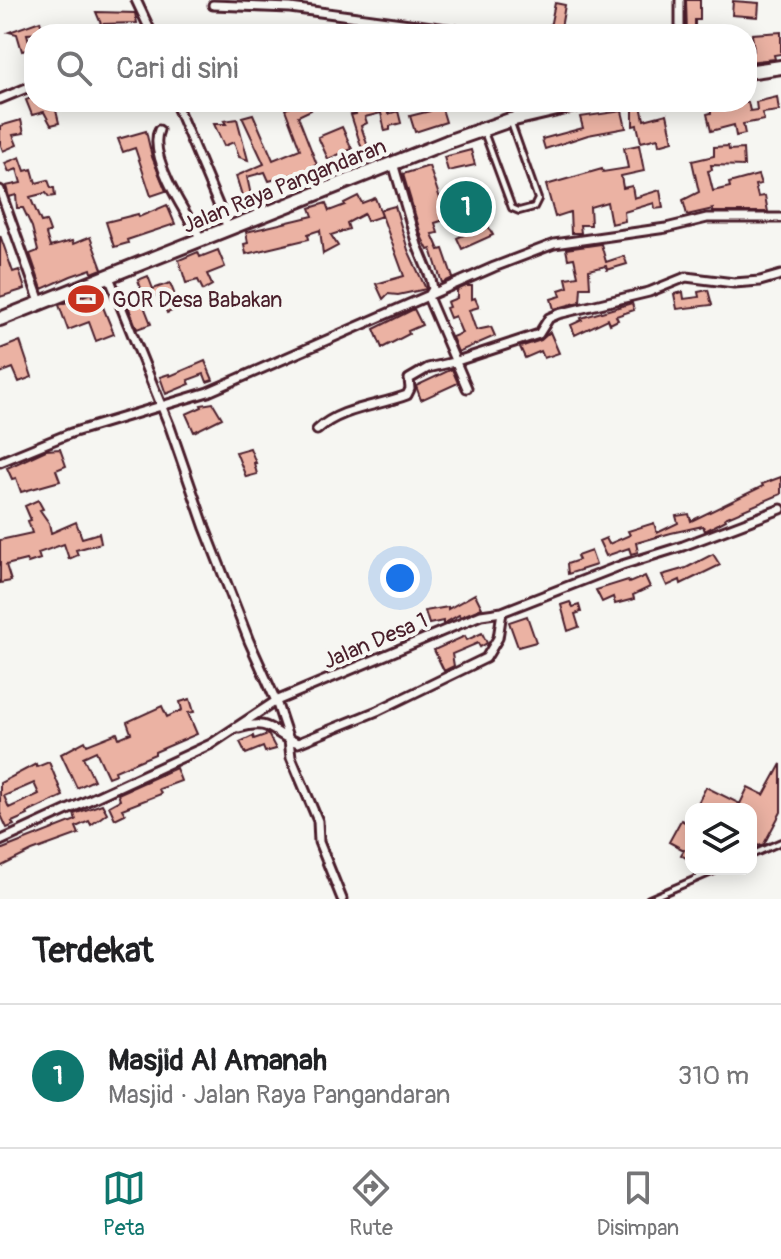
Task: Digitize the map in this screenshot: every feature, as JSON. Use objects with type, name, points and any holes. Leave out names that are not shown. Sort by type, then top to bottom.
[{"type":"highway","points":[[757,71],[781,67]]},
{"type":"highway","name":"Jalan Raya Pangandaran","points":[[0,319],[393,163],[510,120],[544,112]]},
{"type":"street","points":[[136,0],[147,24]]},
{"type":"street","points":[[680,0],[680,24]]},
{"type":"street","points":[[213,5],[290,8],[409,24]]},
{"type":"street","points":[[0,99],[24,89]]},
{"type":"street","points":[[179,112],[228,228]]},
{"type":"street","points":[[159,130],[157,144],[167,177],[202,240]]},
{"type":"street","points":[[393,163],[417,245],[431,279],[433,289],[428,297]]},
{"type":"street","points":[[0,190],[40,302]]},
{"type":"street","points":[[0,462],[71,433],[208,392],[526,254],[571,240],[666,228],[707,218],[781,218]]},
{"type":"street","points":[[317,430],[323,424],[352,411],[407,395],[410,389],[408,381],[428,368],[539,334],[549,318],[558,314],[649,292],[686,277],[734,283],[781,275]]},
{"type":"street","points":[[109,277],[170,427],[249,641],[276,701],[289,740],[291,757],[318,821],[319,842],[342,899]]},
{"type":"street","points":[[428,297],[467,388]]},
{"type":"street","name":"Jalan Desa 1","points":[[0,841],[127,784],[236,728],[276,701],[481,615],[502,612],[781,509]]},
{"type":"street","points":[[236,728],[264,724],[289,740],[301,742],[377,711],[486,658],[498,638],[502,612]]},
{"type":"lane","points":[[483,130],[512,208],[519,211],[534,207],[538,199],[510,120]]},
{"type":"lane","points":[[757,852],[781,842]]},
{"type":"lane","points":[[649,899],[705,875]]},
{"type":"building","points":[[686,0],[700,0],[700,20],[687,24]]},
{"type":"building","points":[[733,1],[759,3],[758,17],[732,15]]},
{"type":"building","points":[[555,3],[565,5],[562,24],[551,24]]},
{"type":"building","points":[[96,12],[135,13],[137,23],[101,24]]},
{"type":"building","points":[[24,27],[24,51],[17,34],[9,32]]},
{"type":"building","points":[[781,32],[781,54],[774,55],[775,59],[757,61],[757,34]]},
{"type":"building","points":[[777,97],[779,111],[762,113],[764,120],[743,124],[745,134],[736,136],[734,125],[711,131],[707,114],[757,112],[757,102]]},
{"type":"building","points":[[44,112],[56,112],[59,123],[51,125]]},
{"type":"building","points":[[286,112],[307,112],[298,116],[317,165],[314,166],[319,180],[307,186],[298,173],[269,181],[265,172],[247,177],[252,200],[244,202],[236,176],[264,164],[242,117],[253,114],[273,160],[300,149]]},
{"type":"building","points":[[398,112],[401,123],[385,131],[381,113],[365,117],[367,123],[361,126],[368,147],[362,149],[351,115],[356,114]]},
{"type":"building","points":[[443,112],[446,122],[415,132],[410,116]]},
{"type":"building","points":[[622,112],[626,128],[588,135],[545,149],[542,139],[583,128],[580,117]]},
{"type":"building","points":[[633,112],[642,112],[644,120],[667,114],[673,141],[659,145],[658,138],[641,142],[637,125],[633,126]]},
{"type":"building","points":[[237,119],[248,160],[239,157],[234,142],[224,146],[214,124],[226,124],[224,121]]},
{"type":"building","points":[[21,120],[24,133],[13,135],[17,145],[3,151],[0,126]]},
{"type":"building","points":[[342,127],[352,149],[328,159],[318,137]]},
{"type":"building","points":[[146,131],[152,157],[166,191],[151,196],[135,148],[123,152],[118,139]]},
{"type":"building","points":[[639,145],[644,171],[621,176],[623,188],[632,186],[634,198],[660,190],[663,208],[655,209],[654,203],[624,212],[625,221],[611,224],[607,202],[590,207],[591,225],[580,225],[581,233],[571,233],[570,212],[555,217],[546,185],[602,169],[603,172],[628,168],[624,148]]},
{"type":"building","points":[[728,146],[729,150],[743,149],[744,166],[711,165],[712,170],[708,171],[713,191],[758,175],[761,184],[755,185],[758,197],[765,196],[768,212],[713,212],[713,209],[687,215],[683,200],[699,192],[692,161],[714,156],[714,147]]},
{"type":"building","points":[[471,150],[475,165],[448,171],[444,157]]},
{"type":"building","points":[[20,157],[25,171],[32,169],[36,183],[48,180],[54,188],[55,196],[49,197],[46,193],[30,197],[41,222],[46,221],[50,247],[72,241],[73,244],[90,237],[102,269],[92,273],[91,269],[42,289],[30,254],[38,251],[32,227],[23,208],[17,208],[16,195],[9,197],[6,186],[21,183],[17,169],[9,172],[5,163]]},
{"type":"building","points":[[429,166],[447,219],[435,223],[438,233],[432,234],[439,250],[443,249],[453,278],[442,283],[431,249],[428,250],[422,238],[403,174]]},
{"type":"building","points":[[462,195],[478,202],[470,219],[454,212]]},
{"type":"building","points":[[358,196],[362,203],[375,198],[382,216],[367,221],[364,214],[347,223],[349,229],[331,235],[338,246],[323,254],[320,230],[308,234],[309,239],[246,254],[246,232],[313,216],[310,208],[326,203],[329,211]]},
{"type":"building","points":[[167,205],[175,224],[114,247],[106,222],[138,214],[139,217]]},
{"type":"building","points":[[395,206],[408,250],[426,289],[388,294],[383,299],[376,284],[404,276],[380,210]]},
{"type":"building","points":[[487,224],[493,235],[462,249],[457,238]]},
{"type":"building","points":[[0,235],[13,272],[19,270],[25,289],[0,297]]},
{"type":"building","points":[[601,244],[606,262],[624,256],[627,264],[607,270],[606,266],[589,270],[590,287],[581,287],[580,302],[554,309],[551,299],[561,296],[559,290],[568,287],[566,278],[578,276],[574,258],[568,259],[566,249]]},
{"type":"building","points":[[218,250],[225,267],[207,274],[212,285],[203,290],[198,280],[186,283],[179,260],[198,252],[200,257]]},
{"type":"building","points":[[148,276],[153,289],[170,283],[180,308],[167,313],[160,294],[142,301],[151,324],[137,329],[127,303],[140,298],[138,280]]},
{"type":"building","points":[[472,286],[472,299],[475,298],[479,307],[469,310],[476,330],[491,327],[495,336],[458,352],[452,337],[462,333],[455,316],[450,318],[446,308],[449,307],[447,302],[457,298],[457,290]]},
{"type":"building","points":[[708,290],[712,305],[677,309],[674,294],[683,292],[684,299],[699,297],[698,292]]},
{"type":"building","points":[[91,293],[95,304],[101,302],[114,334],[96,341],[89,322],[68,330],[59,305]]},
{"type":"building","points":[[632,303],[634,310],[616,316],[618,320],[610,324],[608,319],[575,335],[571,325],[581,318]]},
{"type":"building","points":[[414,309],[422,325],[382,348],[374,329]]},
{"type":"building","points":[[550,332],[559,353],[544,358],[541,351],[525,358],[520,347],[541,340]]},
{"type":"building","points":[[20,341],[32,377],[19,382],[13,368],[0,373],[0,349]]},
{"type":"building","points":[[205,361],[213,380],[207,382],[204,374],[166,394],[160,377],[170,376]]},
{"type":"building","points":[[452,369],[458,383],[421,400],[416,386]]},
{"type":"building","points":[[213,403],[222,418],[194,432],[186,414],[201,405]]},
{"type":"building","points":[[250,448],[257,474],[246,477],[236,452]]},
{"type":"building","points":[[60,449],[66,466],[56,470],[60,481],[21,492],[16,478],[12,479],[7,468],[46,450]]},
{"type":"building","points":[[781,477],[781,494],[725,518],[705,531],[703,526],[636,543],[638,552],[631,554],[629,548],[606,556],[599,541],[606,538],[609,544],[630,535],[628,531],[654,523],[657,533],[678,523],[676,516],[689,514],[691,521]]},
{"type":"building","points":[[38,500],[51,533],[76,522],[82,538],[99,533],[101,543],[76,550],[78,555],[69,559],[64,544],[38,553],[40,559],[6,565],[11,581],[0,583],[0,540],[32,533],[25,506]]},
{"type":"building","points":[[591,551],[596,565],[568,574],[567,564]]},
{"type":"building","points":[[713,554],[720,565],[681,584],[680,580],[667,586],[662,575],[686,568]]},
{"type":"building","points":[[645,576],[650,587],[633,595],[634,599],[615,604],[613,597],[602,602],[596,590],[628,580],[629,583]]},
{"type":"building","points":[[475,594],[482,608],[443,624],[443,621],[429,624],[425,611],[448,609]]},
{"type":"building","points":[[570,602],[573,607],[579,605],[581,612],[575,614],[579,627],[568,631],[561,605]]},
{"type":"building","points":[[527,616],[536,642],[518,647],[509,622]]},
{"type":"building","points":[[482,633],[487,643],[480,647],[478,643],[452,654],[454,666],[444,671],[434,650],[465,636],[467,640]]},
{"type":"building","points":[[190,699],[194,712],[188,713],[197,734],[108,777],[96,751],[83,757],[94,780],[77,788],[61,754],[85,741],[87,745],[117,733],[119,738],[131,733],[127,722],[162,706],[167,717],[182,710],[180,702]]},
{"type":"building","points":[[268,734],[276,749],[265,752],[263,747],[246,754],[240,742]]},
{"type":"building","points":[[49,762],[63,796],[27,813],[7,828],[0,813],[0,783],[36,764],[37,767]],"holes":[[[34,783],[39,794],[9,808],[4,796]]]},
{"type":"building","points":[[781,764],[781,812],[764,844],[759,846],[757,803],[740,803],[748,787],[764,795]]},
{"type":"building","points":[[176,768],[181,781],[159,789],[161,794],[122,809],[125,814],[115,819],[109,806],[120,800],[118,794]]},
{"type":"building","points":[[706,787],[738,803],[698,803]]},
{"type":"building","points":[[102,804],[107,813],[91,825],[89,821],[76,827],[79,834],[32,851],[0,867],[0,850],[76,820],[74,814]]},
{"type":"building","points":[[681,820],[685,822],[685,857],[681,855],[684,850],[669,842]]},
{"type":"place","name":"Masjid Al Amanah","points":[[466,207]]},
{"type":"place","name":"GOR Desa Babakan","points":[[86,299]]}]
